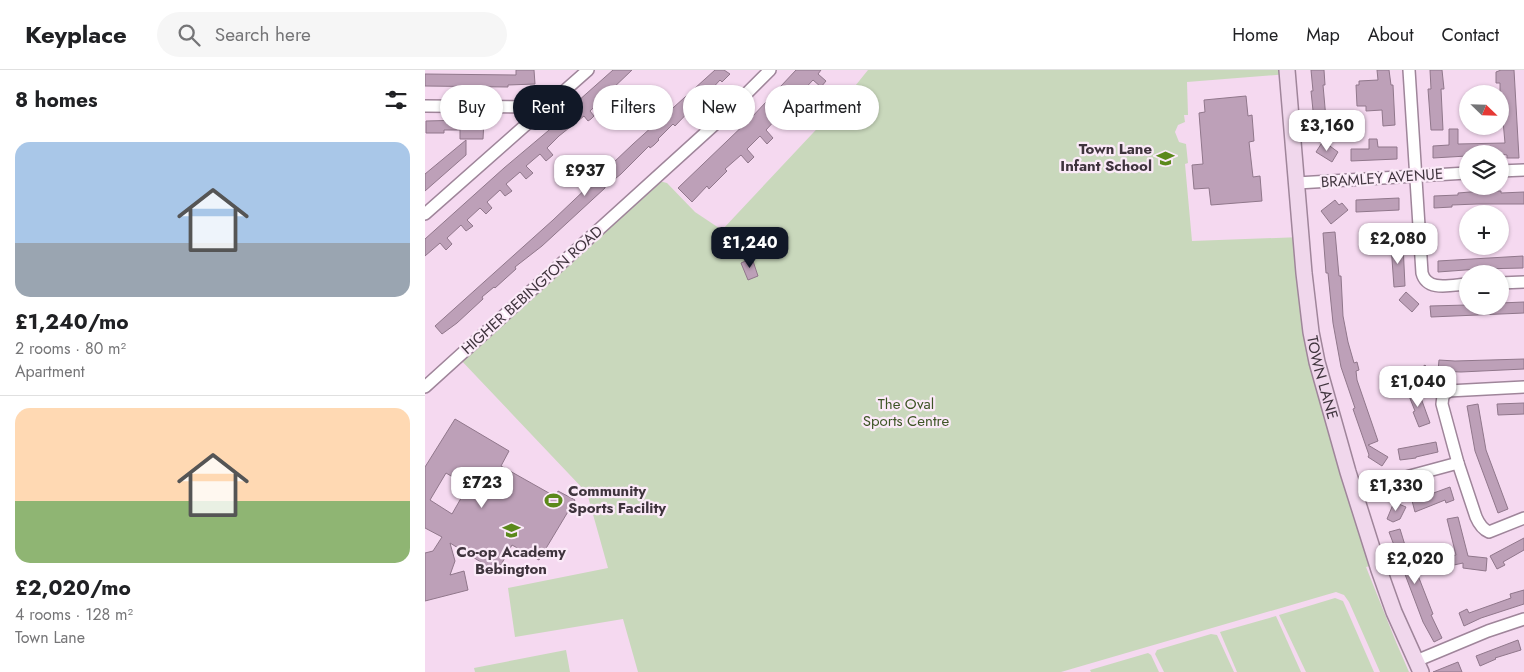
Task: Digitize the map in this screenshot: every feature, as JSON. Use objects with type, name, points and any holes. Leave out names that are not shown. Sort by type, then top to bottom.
[{"type":"main road","name":"TOWN LANE","points":[[1287,70],[1311,332],[1317,362],[1379,570],[1394,612],[1419,667]]},
{"type":"street","points":[[571,85],[588,70]]},
{"type":"street","name":"HIGHER BEBINGTON ROAD","points":[[425,387],[717,123],[770,70]]},
{"type":"street","points":[[1409,70],[1421,273],[1429,285],[1459,284]]},
{"type":"street","points":[[425,106],[513,107]]},
{"type":"street","points":[[425,214],[519,130]]},
{"type":"street","points":[[1509,171],[1524,170]]},
{"type":"street","name":"BRAMLEY AVENUE","points":[[1297,184],[1459,173]]},
{"type":"street","points":[[1509,283],[1524,282]]},
{"type":"street","points":[[1524,387],[1448,391],[1443,396],[1442,404],[1458,463],[1476,517],[1484,530],[1489,532],[1524,518]]},
{"type":"street","points":[[1354,490],[1458,463]]},
{"type":"street","points":[[1419,667],[1488,631],[1524,620]]},
{"type":"green space","name":"The Oval Sports Centre","points":[[868,70],[1287,70],[1288,74],[1187,82],[1188,115],[1184,115],[1185,122],[1178,125],[1175,132],[1179,142],[1186,144],[1188,163],[1185,164],[1192,241],[1301,237],[1311,332],[1377,564],[1366,567],[1409,672],[1380,672],[1349,602],[1344,595],[1336,592],[1061,672],[638,672],[623,619],[515,637],[508,588],[608,568],[587,493],[458,357],[655,180],[667,183],[695,212],[722,230],[816,130],[879,130],[879,85],[856,85]]},
{"type":"green space","points":[[1335,598],[1343,601],[1374,672],[1306,672],[1279,615]]},
{"type":"green space","points":[[1276,616],[1301,672],[1237,672],[1220,632]]},
{"type":"green space","points":[[1211,634],[1217,635],[1234,672],[1164,672],[1155,654],[1157,650]]},
{"type":"green space","points":[[566,650],[570,672],[475,672],[474,668]]},
{"type":"green space","points":[[1148,653],[1151,655],[1159,672],[1091,672],[1090,670]]},
{"type":"building","points":[[516,70],[534,70],[535,84],[508,85],[508,87],[503,87],[503,85],[425,86],[425,74],[516,75]]},
{"type":"building","points":[[613,70],[632,70],[616,85],[596,85]]},
{"type":"building","points":[[715,70],[724,70],[730,74],[722,82],[720,80],[715,85],[698,85]]},
{"type":"building","points":[[796,70],[821,70],[818,74],[826,81],[823,85],[819,85],[813,80],[808,85],[782,85]]},
{"type":"building","points":[[1311,70],[1324,70],[1325,85],[1323,85],[1327,130],[1315,130]]},
{"type":"building","points":[[1377,70],[1389,70],[1391,85],[1393,85],[1395,125],[1383,126],[1382,110],[1366,111],[1366,106],[1357,106],[1356,85],[1359,85],[1359,81],[1378,80]]},
{"type":"building","points":[[1430,70],[1442,70],[1444,89],[1441,89],[1443,130],[1431,130],[1428,89],[1431,89]]},
{"type":"building","points":[[1514,70],[1519,158],[1509,158],[1509,145],[1459,145],[1459,156],[1433,158],[1433,146],[1449,145],[1449,129],[1458,129],[1458,144],[1505,143],[1504,135],[1509,135],[1509,85],[1496,83],[1496,72]]},
{"type":"building","points":[[593,88],[593,108],[590,111],[593,117],[588,121],[583,117],[583,97]]},
{"type":"building","points":[[1246,96],[1248,116],[1252,115],[1254,141],[1249,142],[1253,177],[1260,176],[1262,201],[1211,205],[1209,188],[1194,189],[1192,165],[1203,164],[1199,113],[1205,112],[1204,100]]},
{"type":"building","points":[[683,99],[683,118],[675,126],[673,124],[673,108]]},
{"type":"building","points":[[765,103],[765,130],[773,138],[767,144],[760,136],[747,149],[754,157],[748,163],[741,155],[725,169],[727,171],[709,189],[707,186],[692,202],[678,188],[738,130],[755,130],[755,114]]},
{"type":"building","points":[[426,121],[440,121],[440,130],[444,130],[444,133],[426,133]]},
{"type":"building","points":[[460,130],[484,130],[483,139],[460,139]]},
{"type":"building","points":[[549,130],[566,130],[547,148],[553,155],[546,161],[540,154],[526,166],[533,173],[526,179],[520,172],[506,184],[512,191],[505,196],[500,190],[487,202],[492,208],[486,214],[480,208],[467,220],[473,226],[466,231],[461,225],[447,238],[452,244],[446,250],[440,243],[425,256],[425,239]]},
{"type":"building","points":[[649,130],[667,130],[654,145],[650,148],[649,146],[542,246],[515,267],[516,269],[482,297],[483,299],[457,323],[442,334],[435,326],[553,220]]},
{"type":"building","points":[[1369,139],[1377,139],[1378,147],[1397,147],[1397,159],[1351,161],[1351,149],[1369,149]]},
{"type":"building","points":[[466,140],[466,155],[425,191],[425,174]]},
{"type":"building","points":[[1323,141],[1338,152],[1332,162],[1316,152]]},
{"type":"building","points":[[1524,192],[1524,204],[1452,205],[1452,207],[1434,208],[1434,196],[1458,195],[1458,193],[1459,195],[1509,195],[1509,193]]},
{"type":"building","points":[[1399,198],[1399,210],[1356,212],[1356,200]]},
{"type":"building","points":[[1335,200],[1339,205],[1342,203],[1348,210],[1331,224],[1321,211]]},
{"type":"building","points":[[1335,232],[1339,276],[1341,276],[1343,316],[1348,342],[1354,363],[1357,362],[1359,370],[1356,371],[1357,380],[1378,441],[1368,445],[1388,457],[1382,466],[1368,457],[1369,455],[1353,409],[1355,408],[1341,367],[1333,323],[1328,273],[1326,273],[1323,233]]},
{"type":"building","points":[[1403,244],[1405,286],[1394,287],[1391,245]]},
{"type":"building","points":[[1523,256],[1523,268],[1509,268],[1509,265],[1459,265],[1459,270],[1438,272],[1438,261]]},
{"type":"building","points":[[752,258],[758,276],[748,280],[741,263]]},
{"type":"building","points":[[1406,292],[1419,304],[1412,312],[1399,300]]},
{"type":"building","points":[[1524,302],[1524,313],[1509,314],[1509,303]]},
{"type":"building","points":[[1459,305],[1459,315],[1478,315],[1431,317],[1430,306]]},
{"type":"building","points":[[1524,359],[1524,369],[1461,372],[1438,371],[1439,360]]},
{"type":"building","points":[[1425,365],[1431,373],[1418,383],[1412,375]]},
{"type":"building","points":[[1417,387],[1430,423],[1419,427],[1407,391]]},
{"type":"building","points":[[1524,403],[1524,414],[1498,415],[1497,404]]},
{"type":"building","points":[[1478,404],[1486,450],[1508,509],[1498,513],[1475,451],[1467,406]]},
{"type":"building","points":[[455,419],[509,451],[501,466],[556,497],[558,491],[575,500],[539,560],[512,545],[497,572],[450,543],[455,561],[450,575],[464,571],[468,590],[425,601],[425,553],[433,551],[442,537],[425,528],[425,467]],"holes":[[[446,473],[468,486],[452,514],[430,500]]]},
{"type":"building","points":[[1436,442],[1438,452],[1400,460],[1398,449]]},
{"type":"building","points":[[1450,487],[1454,500],[1446,503],[1445,500],[1415,512],[1411,497],[1427,492],[1428,495]]},
{"type":"building","points":[[1394,502],[1406,507],[1400,519],[1393,522],[1387,519]]},
{"type":"building","points":[[1458,517],[1468,556],[1487,558],[1486,571],[1463,568],[1463,563],[1454,565],[1452,556],[1456,555],[1447,519]]},
{"type":"building","points":[[1400,529],[1408,555],[1410,555],[1433,614],[1431,615],[1442,638],[1434,642],[1423,622],[1389,532]]},
{"type":"building","points":[[1524,538],[1524,550],[1503,562],[1505,565],[1497,569],[1490,556]]},
{"type":"building","points":[[1524,590],[1524,604],[1481,618],[1464,626],[1459,613],[1467,609],[1469,613],[1511,598],[1510,594]]},
{"type":"building","points":[[1518,640],[1521,650],[1495,658],[1480,666],[1476,656]]},
{"type":"building","points":[[1458,662],[1462,672],[1433,672]]},
{"type":"place","name":"Town Lane Infant School","points":[[1166,158]]},
{"type":"place","name":"Community Sports Facility","points":[[554,500]]},
{"type":"place","name":"Co-op Academy Bebington","points":[[511,531]]}]
